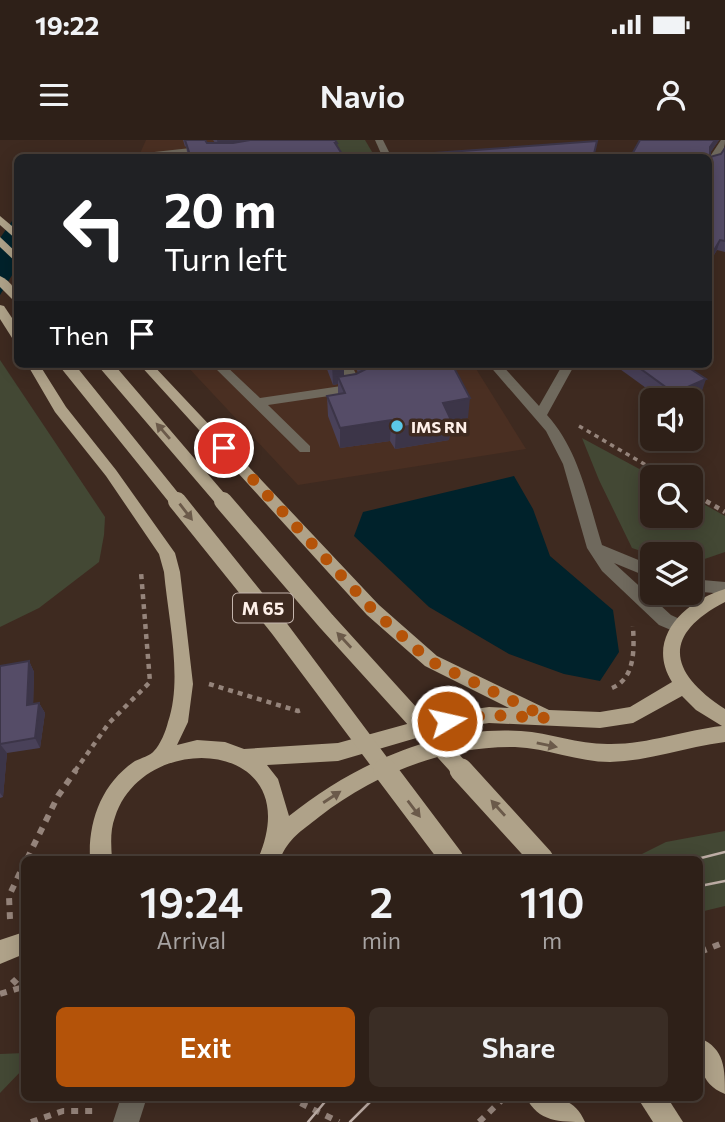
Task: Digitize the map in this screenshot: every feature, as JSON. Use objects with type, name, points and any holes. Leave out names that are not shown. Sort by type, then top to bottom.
[{"type":"main road","points":[[0,219],[14,234]]},
{"type":"main road","points":[[0,240],[14,256]]},
{"type":"main road","points":[[3,283],[14,297]]},
{"type":"main road","points":[[0,309],[14,332]]},
{"type":"main road","points":[[35,368],[60,409],[111,473],[167,553],[172,572],[184,684],[178,722],[162,755]]},
{"type":"main road","name":"M 65","points":[[69,368],[279,628],[450,856]]},
{"type":"main road","name":"M 65","points":[[109,368],[326,621],[539,856]]},
{"type":"main road","points":[[149,368],[373,610],[418,652],[430,661],[548,718]]},
{"type":"main road","points":[[725,595],[689,614],[678,626],[668,646],[672,663],[683,684],[704,706],[725,719]]},
{"type":"main road","points":[[243,758],[338,752],[447,721],[488,715],[600,720],[633,715],[669,696],[683,684]]},
{"type":"main road","points":[[277,838],[332,796],[404,760],[430,751],[478,740],[520,739],[571,750],[610,753],[646,750],[696,736],[725,734]]},
{"type":"main road","points":[[101,856],[100,834],[106,809],[120,787],[139,768],[162,755],[190,748],[218,749],[243,758],[264,776],[277,800],[279,819],[277,838],[270,856]]},
{"type":"main road","points":[[0,952],[21,944]]},
{"type":"main road","points":[[703,1054],[725,1081]]},
{"type":"main road","points":[[544,1101],[572,1122]]},
{"type":"main road","points":[[653,1101],[670,1122]]},
{"type":"street","points":[[712,159],[725,140]]},
{"type":"street","points":[[137,154],[211,149]]},
{"type":"street","points":[[221,368],[305,449]]},
{"type":"street","points":[[257,403],[356,388],[347,368]]},
{"type":"street","points":[[498,368],[552,429],[570,464],[595,548],[608,567],[665,620],[678,626]]},
{"type":"street","points":[[540,415],[567,368]]},
{"type":"street","points":[[595,548],[640,567]]},
{"type":"street","points":[[703,586],[725,588]]},
{"type":"path","points":[[552,429],[581,426],[646,465]]},
{"type":"path","points":[[703,499],[725,512]]},
{"type":"path","points":[[29,856],[65,785],[109,723],[150,682],[140,559]]},
{"type":"path","points":[[609,689],[619,685],[634,660],[633,625],[628,616]]},
{"type":"path","points":[[9,896],[21,872]]},
{"type":"path","points":[[703,951],[725,942]]},
{"type":"path","points":[[9,976],[21,988]]},
{"type":"path","points":[[0,994],[21,989]]},
{"type":"path","points":[[296,1101],[339,1122]]},
{"type":"path","points":[[479,1122],[501,1101]]},
{"type":"path","points":[[31,1122],[63,1111],[129,1113]]},
{"type":"shaded area","points":[[146,140],[334,140],[342,154],[140,154]]},
{"type":"shaded area","points":[[189,368],[475,368],[526,449],[298,485]]},
{"type":"green space","points":[[334,140],[365,140],[373,154],[342,154]]},
{"type":"green space","points":[[0,360],[105,517],[99,562],[39,608],[0,627]]},
{"type":"green space","points":[[582,438],[640,469],[640,528],[703,528],[703,504],[725,516],[725,552],[703,560],[703,542],[640,542],[640,551],[632,548]]},
{"type":"green space","points":[[725,831],[725,906],[703,911],[703,856],[638,856],[666,842]]},
{"type":"green space","points":[[21,1053],[21,1071],[0,1093],[0,1054]]},
{"type":"water","points":[[14,218],[14,272],[0,295],[0,238]]},
{"type":"water","points":[[514,476],[533,509],[550,556],[613,610],[619,652],[600,681],[564,674],[509,654],[429,607],[354,536],[363,512]]},
{"type":"building","points":[[185,140],[233,143],[250,140],[335,140],[342,154],[335,154],[190,154]]},
{"type":"building","points":[[640,140],[715,140],[710,147],[710,154],[632,154]]},
{"type":"building","points":[[597,141],[594,154],[421,154]]},
{"type":"building","points":[[725,148],[725,241],[720,240],[712,254],[712,156],[721,154]]},
{"type":"building","points":[[454,368],[470,398],[443,403],[451,420],[396,428],[391,420],[340,428],[327,396],[345,393],[338,377],[366,369]]},
{"type":"building","points":[[640,368],[689,368],[706,379],[685,388],[667,388]]},
{"type":"building","points":[[29,661],[27,705],[39,703],[35,738],[0,744],[0,666]]},
{"type":"tram line","points":[[703,858],[725,852]]},
{"type":"tram line","points":[[703,885],[725,881]]},
{"type":"tram line","points":[[308,1122],[326,1101]]},
{"type":"tram line","points":[[350,1122],[371,1101]]},
{"type":"place","name":"IMS RN","points":[[397,426]]},
{"type":"route","points":[[224,448],[373,610],[418,652],[430,661],[548,718],[488,715],[447,721]]}]
